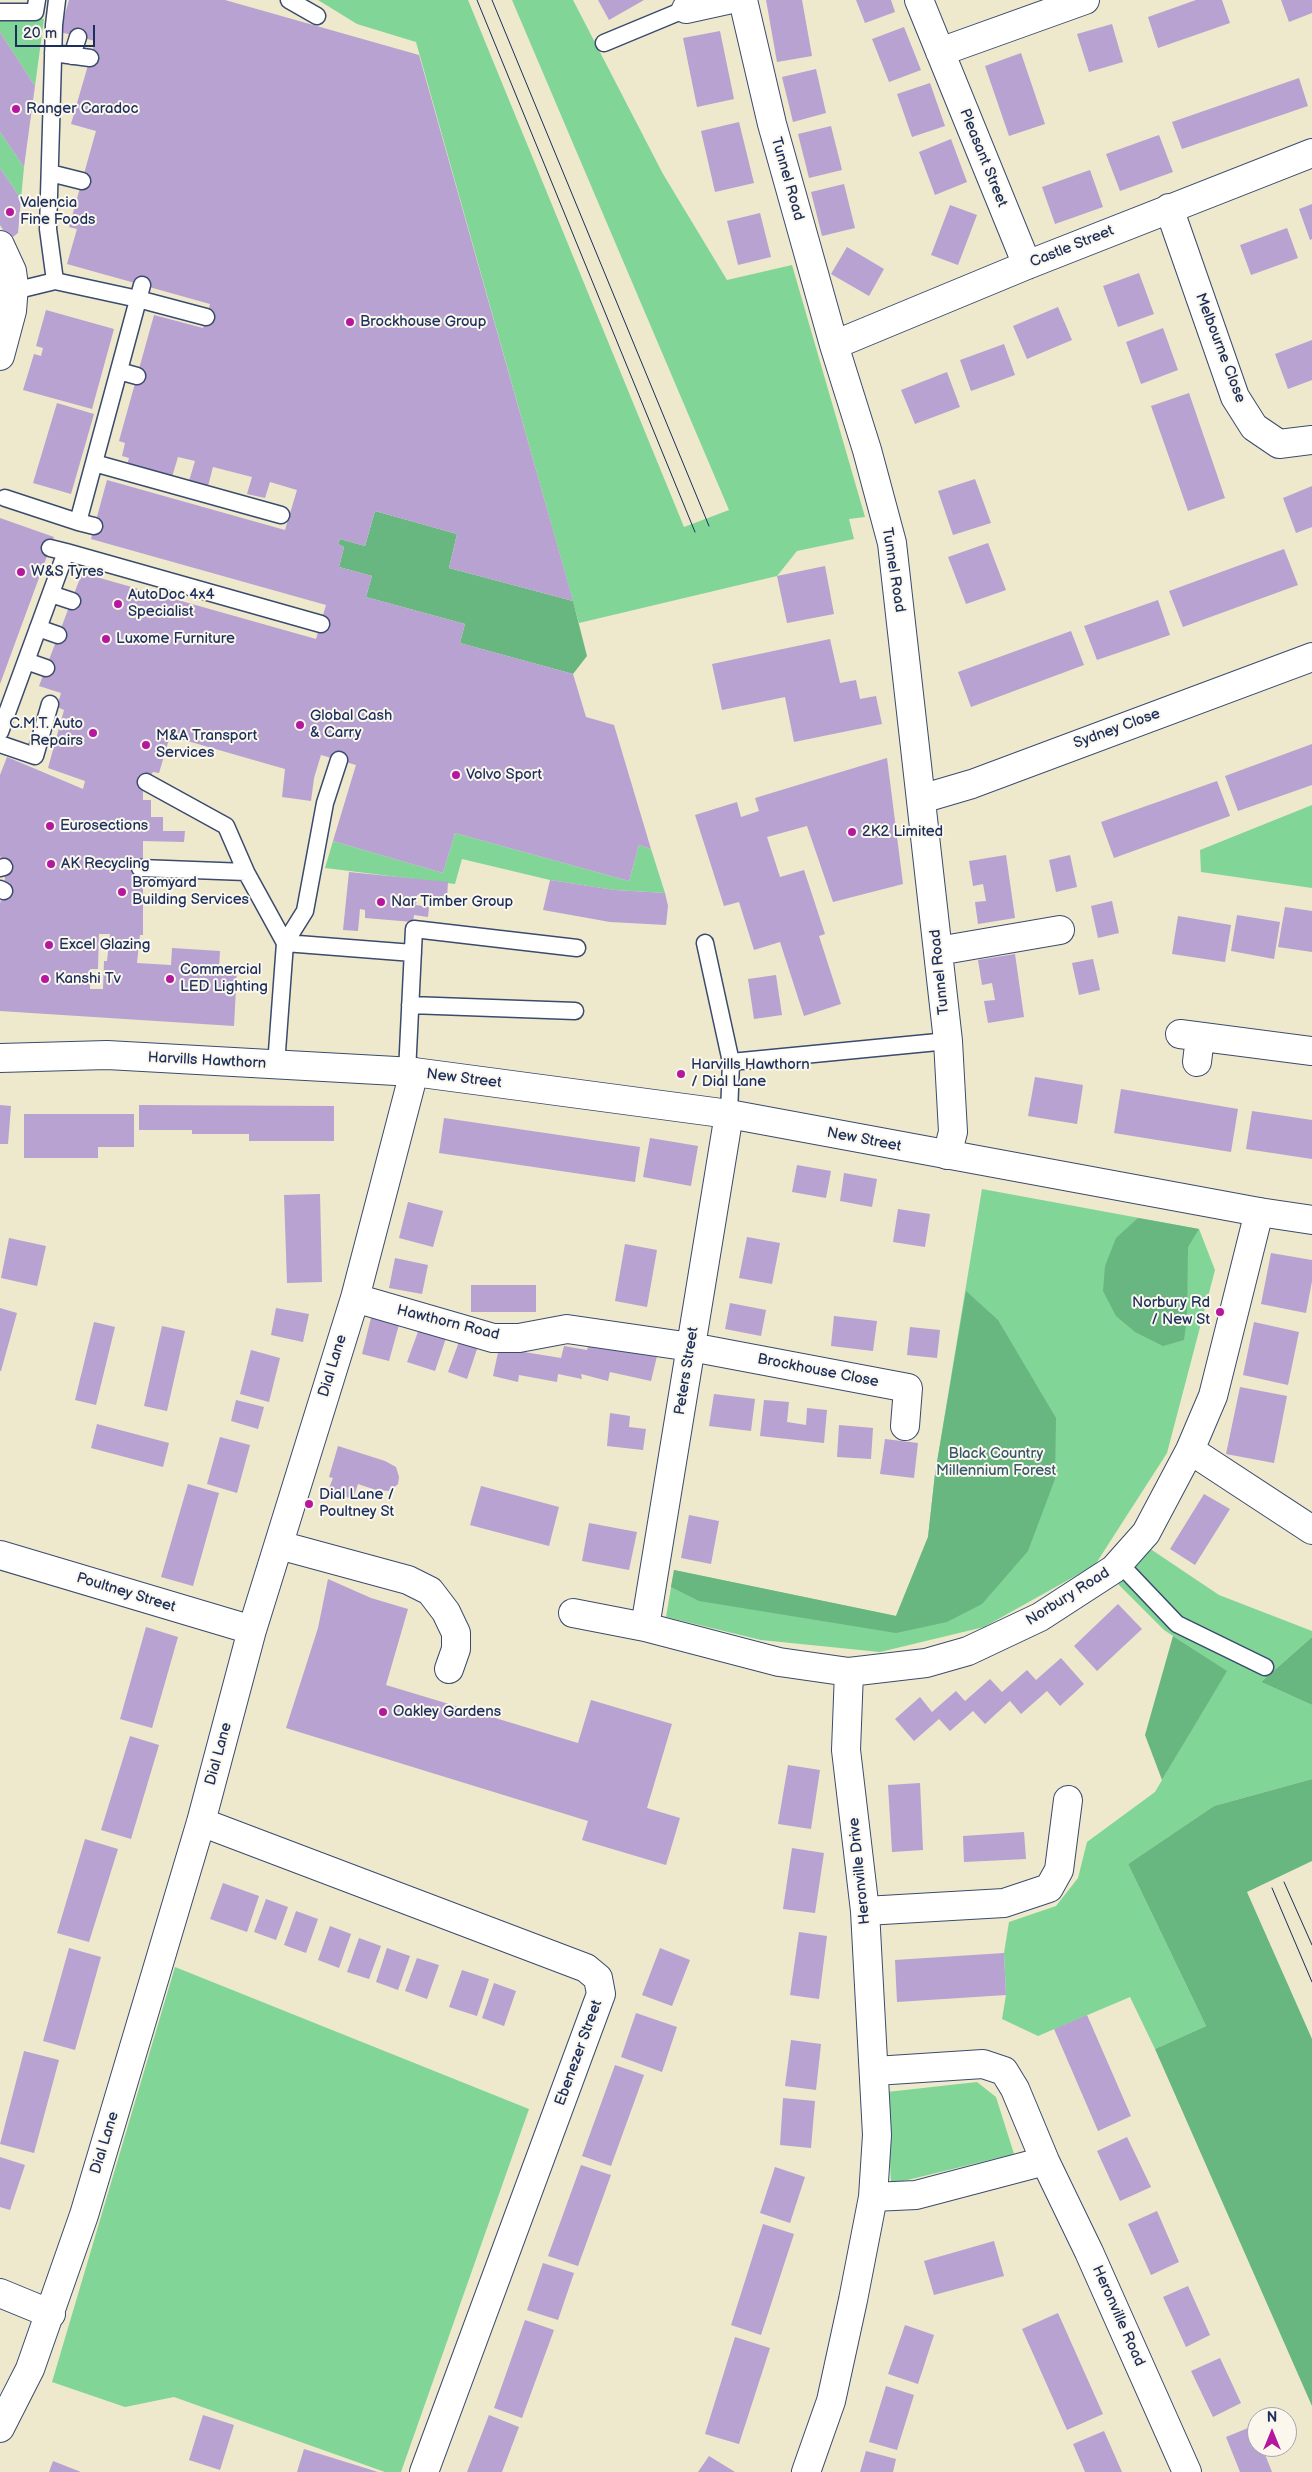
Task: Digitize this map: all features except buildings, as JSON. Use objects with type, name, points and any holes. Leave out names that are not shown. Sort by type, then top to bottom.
[{"type":"street","points":[[686,9],[727,0]]},
{"type":"street","name":"Tunnel Road","points":[[743,0],[772,124],[834,345],[867,450],[892,543],[948,1041],[953,1132],[947,1155]]},
{"type":"street","name":"Pleasant Street","points":[[919,0],[1027,265]]},
{"type":"street","points":[[940,52],[1085,0]]},
{"type":"street","name":"Castle Street","points":[[834,345],[1027,265],[1312,153]]},
{"type":"street","name":"Melbourne Close","points":[[1169,208],[1235,397],[1244,412],[1254,428],[1279,444],[1312,440]]},
{"type":"street","points":[[0,245],[12,271],[14,291],[12,312],[0,356]]},
{"type":"street","name":"Sydney Close","points":[[921,799],[972,784],[1312,657]]},
{"type":"street","points":[[938,951],[1060,930]]},
{"type":"street","points":[[1192,1044],[1312,1051]]},
{"type":"street","name":"Harvills Hawthorn","points":[[0,1058],[107,1056],[410,1072]]},
{"type":"street","name":"New Street","points":[[410,1072],[729,1114],[1259,1212],[1312,1220]]},
{"type":"street","name":"Dial Lane","points":[[0,2428],[30,2369],[51,2314],[87,2206],[200,1822],[252,1630],[354,1298],[410,1072]]},
{"type":"street","name":"Peters Street","points":[[645,1627],[729,1114]]},
{"type":"street","name":"Norbury Road","points":[[573,1613],[645,1627],[779,1662],[849,1672],[926,1663],[968,1651],[1040,1617],[1114,1569],[1146,1532],[1190,1450],[1213,1396],[1259,1212]]},
{"type":"street","name":"Hawthorn Road","points":[[354,1298],[493,1338],[520,1338],[567,1329],[691,1347]]},
{"type":"street","name":"Brockhouse Close","points":[[691,1347],[908,1388],[905,1426]]},
{"type":"street","points":[[1190,1450],[1312,1530]]},
{"type":"street","points":[[279,1545],[408,1580],[430,1592],[446,1612],[456,1633],[456,1649],[449,1669]]},
{"type":"street","name":"Poultney Street","points":[[0,1555],[252,1630]]},
{"type":"street","name":"Heronville Drive","points":[[849,1672],[846,1750],[865,1912],[875,2071]]},
{"type":"street","points":[[865,1912],[1004,1903],[1049,1888],[1059,1870],[1068,1800]]},
{"type":"street","name":"Ebenezer Street","points":[[200,1822],[586,1968],[598,1978],[601,1994],[424,2472]]},
{"type":"street","name":"Heronville Road","points":[[875,2071],[983,2064],[1004,2071],[1015,2089],[1045,2160],[1089,2252],[1187,2472]]},
{"type":"street","points":[[806,2472],[830,2401],[873,2197],[877,2135],[875,2071]]},
{"type":"street","points":[[873,2197],[916,2195],[1045,2160]]},
{"type":"street","points":[[0,2293],[51,2314]]},
{"type":"lane","points":[[0,12],[35,12],[37,0]]},
{"type":"lane","points":[[55,281],[48,229],[56,0]]},
{"type":"lane","points":[[289,0],[317,16]]},
{"type":"lane","points":[[604,43],[686,9]]},
{"type":"lane","points":[[72,56],[78,36]]},
{"type":"lane","points":[[53,53],[90,58]]},
{"type":"lane","points":[[50,173],[82,181]]},
{"type":"lane","points":[[14,291],[55,281],[140,292],[206,317]]},
{"type":"lane","points":[[5,498],[86,524],[94,463],[140,292]]},
{"type":"lane","points":[[119,371],[137,376]]},
{"type":"lane","points":[[94,463],[281,515]]},
{"type":"lane","points":[[50,548],[320,624]]},
{"type":"lane","points":[[0,732],[10,682],[26,661],[66,552]]},
{"type":"lane","points":[[51,594],[72,601]]},
{"type":"lane","points":[[38,628],[58,635]]},
{"type":"lane","points":[[26,661],[46,668]]},
{"type":"lane","points":[[0,744],[34,756],[50,704]]},
{"type":"lane","points":[[276,1065],[285,943],[305,911],[325,803],[339,760]]},
{"type":"lane","points":[[146,782],[226,826],[246,872],[285,943]]},
{"type":"lane","points":[[140,868],[246,872]]},
{"type":"lane","points":[[410,1072],[410,1005],[414,929],[577,948]]},
{"type":"lane","points":[[285,943],[412,953]]},
{"type":"lane","points":[[705,943],[732,1062],[729,1114]]},
{"type":"lane","points":[[410,1005],[575,1011]]},
{"type":"lane","points":[[732,1062],[948,1041]]},
{"type":"lane","points":[[1119,1563],[1177,1624],[1266,1667]]},
{"type":"green space","points":[[318,0],[468,0],[684,527],[729,510],[512,0],[573,0],[663,174],[727,280],[792,265],[865,517],[849,519],[854,539],[797,551],[777,576],[579,623],[416,42],[357,24]]},
{"type":"green space","points":[[0,18],[44,19],[35,86],[0,32]]},
{"type":"green space","points":[[0,132],[24,167],[21,199],[0,168]]},
{"type":"green space","points":[[375,511],[457,534],[449,568],[573,601],[587,656],[573,674],[460,643],[465,624],[366,597],[372,576],[339,567],[344,547],[338,544],[340,539],[365,546]]},
{"type":"green space","points":[[1312,805],[1312,888],[1201,872],[1200,850]]},
{"type":"green space","points":[[455,833],[629,881],[639,845],[651,849],[665,893],[615,890],[550,880],[462,859],[455,884],[325,868],[333,841],[443,873]]},
{"type":"green space","points":[[982,1189],[1199,1229],[1215,1270],[1167,1453],[1095,1565],[984,1627],[880,1652],[761,1640],[666,1617],[674,1570],[896,1616],[928,1537],[935,1474]]},
{"type":"green space","points":[[1138,1218],[1199,1229],[1188,1247],[1187,1317],[1184,1340],[1163,1346],[1135,1332],[1116,1316],[1103,1291],[1105,1266],[1116,1238]]},
{"type":"green space","name":"Black Country Millennium Forest","points":[[966,1291],[998,1320],[1056,1418],[1055,1479],[1028,1551],[982,1604],[947,1622],[896,1633],[699,1601],[671,1587],[674,1570],[896,1616],[928,1537],[935,1474]]},
{"type":"green space","points":[[1149,1548],[1219,1595],[1312,1631],[1312,1637],[1261,1682],[1312,1705],[1312,1779],[1214,1806],[1128,1864],[1206,2026],[1155,2049],[1130,1997],[1038,2036],[1002,2019],[1006,1995],[1004,1953],[1009,1922],[1056,1906],[1078,1878],[1087,1842],[1155,1792],[1226,1671],[1164,1630],[1115,1581]]},
{"type":"green space","points":[[1173,1636],[1227,1671],[1162,1780],[1145,1735]]},
{"type":"green space","points":[[1312,1637],[1312,1705],[1261,1682]]},
{"type":"green space","points":[[1312,1779],[1312,1861],[1247,1892],[1312,2039],[1312,2406],[1155,2049],[1206,2026],[1128,1864],[1214,1806]]},
{"type":"green space","points":[[175,1967],[529,2109],[401,2472],[385,2472],[174,2397],[125,2407],[52,2382]]},
{"type":"green space","points":[[977,2082],[996,2097],[1014,2154],[891,2184],[887,2092]]},
{"type":"tram line","points":[[477,0],[695,532]]},
{"type":"tram line","points":[[492,0],[709,526]]},
{"type":"tram line","points":[[1284,1882],[1312,1945]]},
{"type":"tram line","points":[[1272,1888],[1312,1982]]},
{"type":"place","name":"Ranger Caradoc","points":[[16,109]]},
{"type":"place","name":"Valencia Fine Foods","points":[[10,212]]},
{"type":"place","name":"Brockhouse Group","points":[[350,322]]},
{"type":"place","name":"W&S Tyres","points":[[21,572]]},
{"type":"place","name":"AutoDoc 4x4 Specialist","points":[[118,604]]},
{"type":"place","name":"Luxome Furniture","points":[[106,639]]},
{"type":"place","name":"Global Cash & Carry","points":[[300,725]]},
{"type":"place","name":"C.M.T. Auto Repairs","points":[[93,733]]},
{"type":"place","name":"M&A Transport Services","points":[[146,745]]},
{"type":"place","name":"Volvo Sport","points":[[456,775]]},
{"type":"place","name":"Eurosections","points":[[50,826]]},
{"type":"place","name":"2K2 Limited","points":[[852,832]]},
{"type":"place","name":"AK Recycling","points":[[51,864]]},
{"type":"place","name":"Bromyard Building Services","points":[[122,892]]},
{"type":"place","name":"Nar Timber Group","points":[[381,902]]},
{"type":"place","name":"Excel Glazing","points":[[49,945]]},
{"type":"place","name":"Kanshi Tv","points":[[45,979]]},
{"type":"place","name":"Commercial LED Lighting","points":[[170,979]]},
{"type":"place","name":"Harvills Hawthorn / Dial Lane","points":[[681,1074]]},
{"type":"place","name":"Norbury Rd / New St","points":[[1220,1312]]},
{"type":"place","name":"Dial Lane / Poultney St","points":[[309,1504]]},
{"type":"place","name":"Oakley Gardens","points":[[383,1712]]}]
